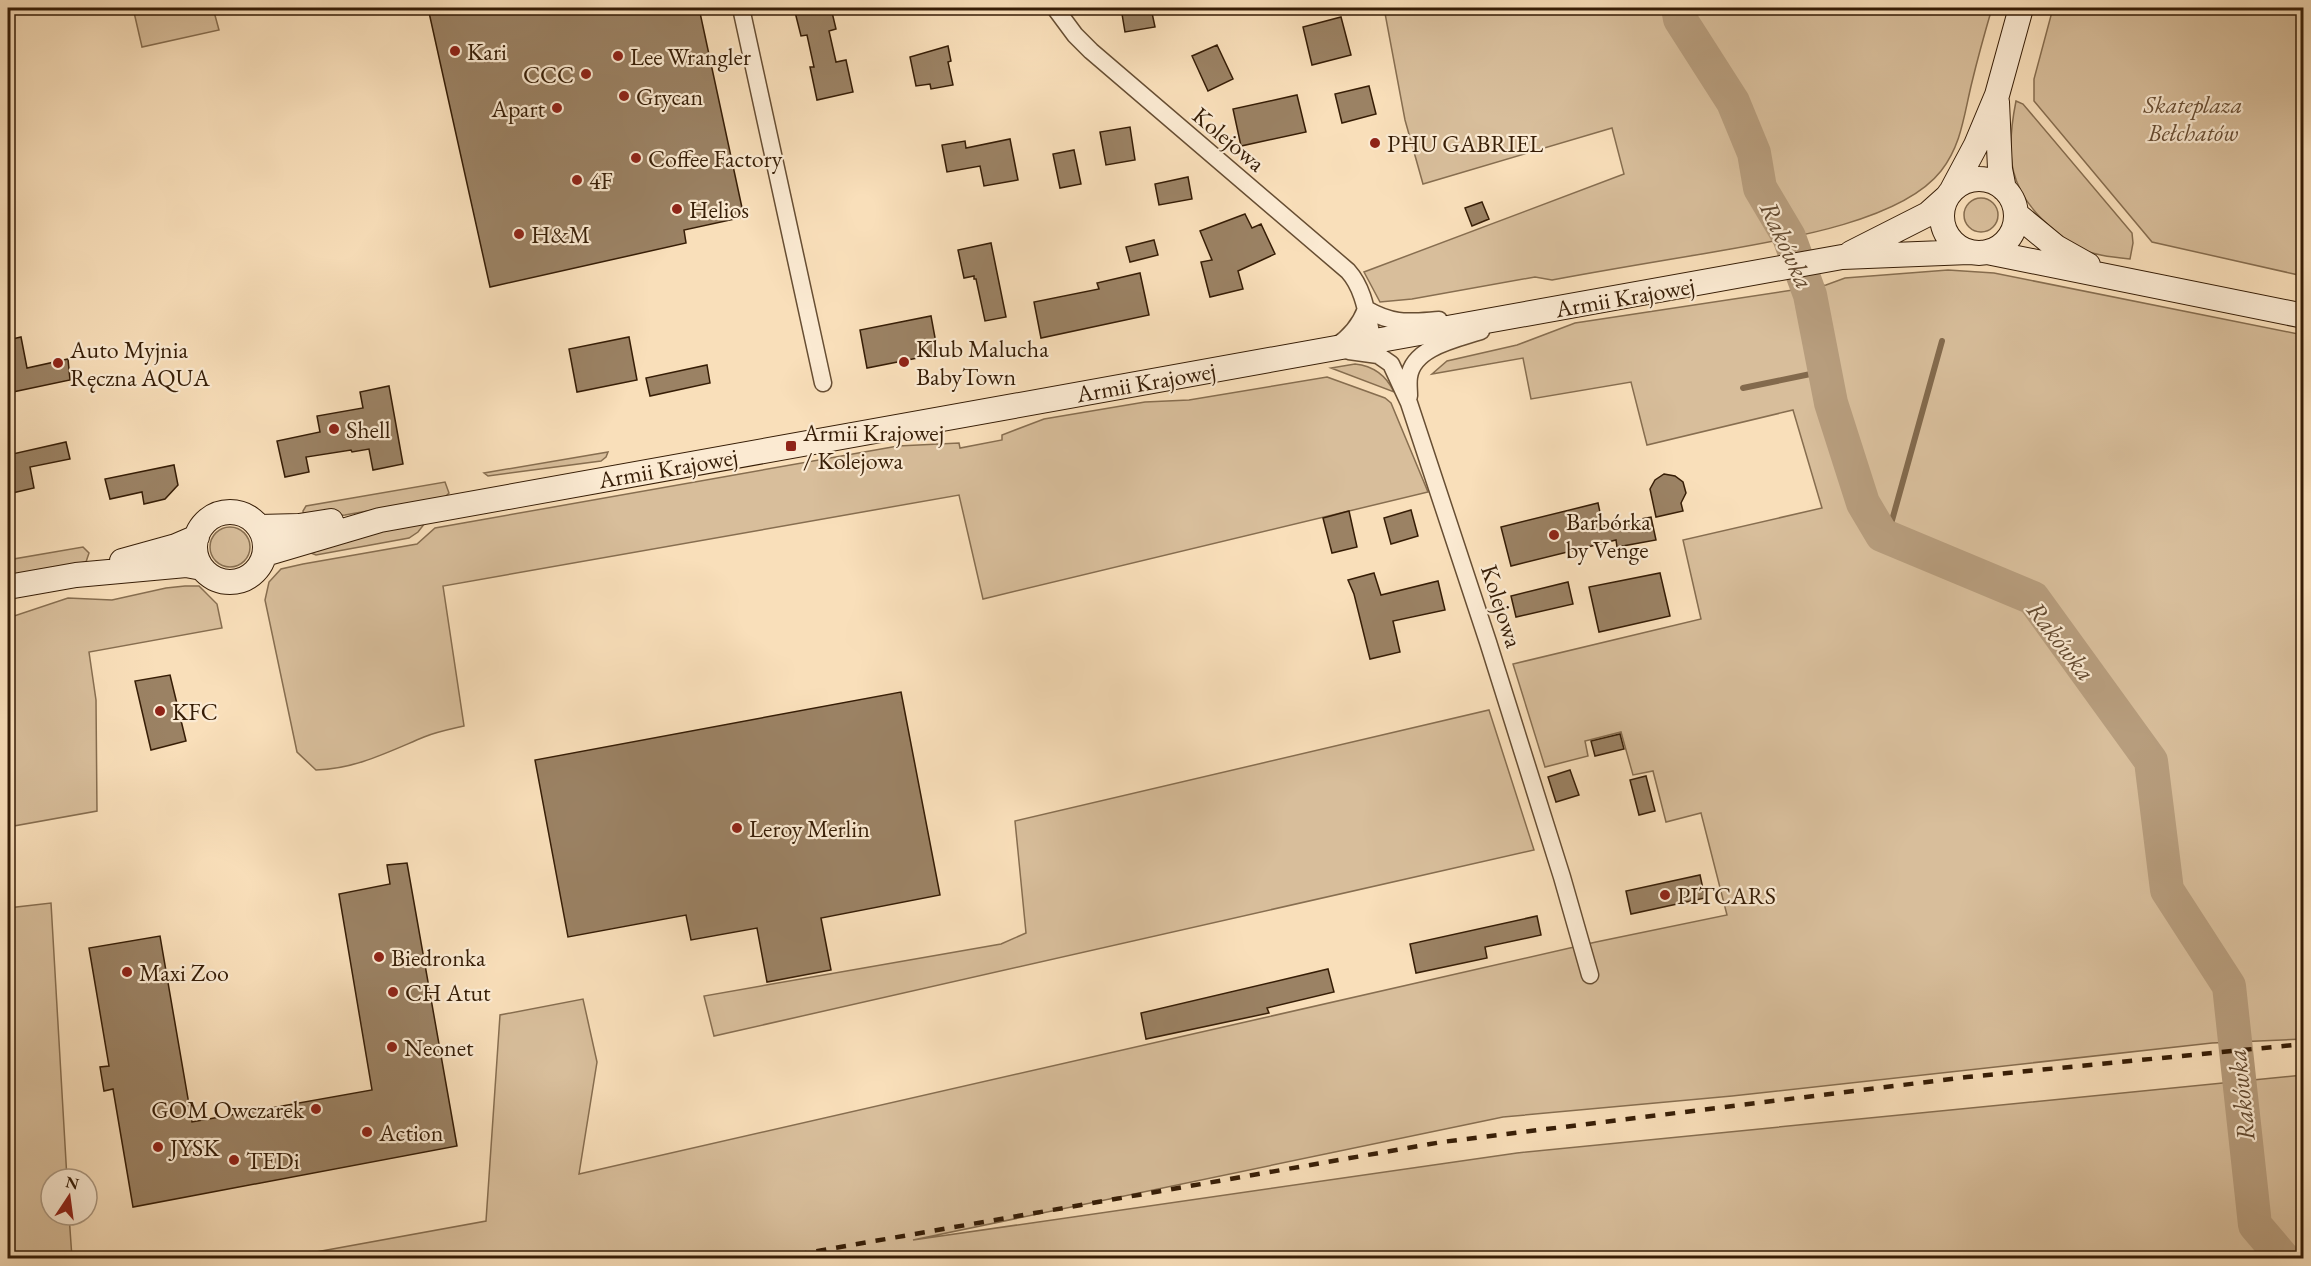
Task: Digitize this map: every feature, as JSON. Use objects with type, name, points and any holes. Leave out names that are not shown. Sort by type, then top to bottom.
[{"type":"street","points":[[741,8],[823,383]]},
{"type":"street","name":"Kolejowa","points":[[1055,8],[1075,35],[1091,51],[1348,271],[1356,282],[1373,341]]},
{"type":"street","points":[[1949,194],[1962,183],[1972,179],[1984,179],[2004,189],[2010,196],[2016,214],[2011,235],[2004,244],[1978,252],[1953,242],[1943,226],[1943,206],[1949,194],[1976,145],[1997,95],[2021,8]]},
{"type":"street","points":[[1997,95],[1998,143],[2004,189]]},
{"type":"street","name":"Armii Krajowej","points":[[1842,257],[1928,214],[1949,194]]},
{"type":"street","points":[[2016,214],[2056,247],[2078,261],[2129,280],[2304,316]]},
{"type":"street","name":"Armii Krajowej","points":[[380,520],[1842,257],[1978,252],[2129,280]]},
{"type":"street","points":[[1333,348],[1354,331],[1365,309],[1383,319],[1400,322],[1526,315]]},
{"type":"street","points":[[1409,403],[1409,377],[1412,368],[1421,357],[1435,347],[1526,315]]},
{"type":"street","name":"Kolejowa","points":[[1333,348],[1378,355],[1391,364],[1409,403],[1492,653],[1590,975]]},
{"type":"street","points":[[228,512],[246,516],[259,527],[263,535],[265,554],[257,570],[250,576],[238,581],[224,582],[212,577],[202,568],[197,557],[197,537],[208,520],[228,512]]},
{"type":"street","points":[[259,527],[272,528],[330,521],[380,520]]},
{"type":"street","points":[[265,554],[380,520]]},
{"type":"street","points":[[8,588],[76,575],[176,546],[197,537]]},
{"type":"street","points":[[76,575],[186,565],[202,568]]},
{"type":"green space","points":[[133,8],[213,8],[219,30],[142,47]]},
{"type":"green space","points":[[1384,8],[1992,8],[1954,150],[1941,171],[1921,190],[1894,206],[1862,219],[1827,229],[1756,245],[1552,280],[1535,277],[1412,299],[1380,302],[1364,272],[1624,174],[1612,128],[1423,184],[1405,120]]},
{"type":"green space","name":"Skateplaza Bełchatów","points":[[2053,8],[2303,8],[2303,276],[2152,242],[2034,101],[2034,79]]},
{"type":"green space","points":[[2016,101],[2023,104],[2132,233],[2130,259],[2095,254],[2076,247],[2054,230],[2027,202],[2019,187],[2011,156]]},
{"type":"green space","points":[[1981,198],[1993,203],[1998,215],[1993,227],[1981,232],[1969,227],[1964,215],[1969,203]]},
{"type":"green space","points":[[1948,270],[1994,273],[2303,335],[2303,1039],[2212,1043],[1732,1096],[1503,1117],[913,1240],[1517,1153],[2303,1075],[2303,1258],[283,1258],[486,1221],[500,1015],[583,999],[597,1062],[579,1174],[1596,942],[1727,915],[1701,813],[1666,822],[1653,771],[1633,775],[1621,732],[1585,741],[1588,756],[1545,767],[1513,664],[1701,619],[1683,540],[1822,508],[1793,410],[1647,445],[1631,382],[1531,399],[1523,358],[1432,374],[1447,361],[1517,345],[1575,323],[1826,285],[1845,278]]},
{"type":"green space","points":[[1355,364],[1379,372],[1394,392],[1331,368]]},
{"type":"green space","points":[[1327,377],[1385,398],[1391,403],[1428,492],[983,599],[959,495],[443,586],[464,726],[429,735],[384,754],[344,767],[316,770],[297,752],[265,600],[269,582],[281,569],[417,544],[435,528],[898,446],[959,443],[960,448],[1002,440],[1002,435],[1044,419],[1145,402],[1189,400]]},
{"type":"green space","points":[[608,452],[601,461],[488,476],[484,473]]},
{"type":"green space","points":[[445,482],[449,493],[445,497],[345,515],[304,519],[303,511],[306,506]]},
{"type":"green space","points":[[425,523],[409,538],[316,555],[311,553],[369,533]]},
{"type":"green space","points":[[230,527],[238,528],[244,533],[249,539],[249,555],[244,561],[238,566],[230,567],[222,566],[216,561],[211,555],[210,547],[211,539],[216,533],[222,528]]},
{"type":"green space","points":[[83,547],[89,553],[86,562],[8,576],[8,560]]},
{"type":"green space","points":[[185,586],[199,586],[217,604],[222,628],[89,652],[96,700],[97,811],[8,827],[8,618],[68,598],[112,600]]},
{"type":"green space","points":[[1489,710],[1534,850],[714,1036],[704,996],[1001,944],[1026,933],[1015,821]]},
{"type":"green space","points":[[51,903],[66,1167],[39,1167],[39,1227],[70,1227],[72,1258],[8,1258],[8,908]]},
{"type":"building","points":[[428,8],[699,8],[744,217],[684,230],[686,243],[490,287]]},
{"type":"building","points":[[831,8],[836,29],[829,31],[836,62],[846,60],[853,92],[817,100],[810,67],[814,67],[807,35],[801,36],[795,12]]},
{"type":"building","points":[[1121,8],[1151,8],[1155,27],[1125,32]]},
{"type":"building","points":[[1341,17],[1351,55],[1312,65],[1303,27]]},
{"type":"building","points":[[1217,45],[1233,79],[1208,91],[1192,56]]},
{"type":"building","points":[[948,46],[951,61],[948,62],[953,85],[931,89],[930,84],[916,86],[910,57]]},
{"type":"building","points":[[1369,86],[1376,114],[1342,123],[1335,94]]},
{"type":"building","points":[[1297,95],[1306,132],[1241,146],[1233,109]]},
{"type":"building","points":[[1130,127],[1135,160],[1106,165],[1100,132]]},
{"type":"building","points":[[1010,139],[1018,180],[984,186],[980,166],[947,172],[942,145],[965,141],[966,148]]},
{"type":"building","points":[[1074,150],[1081,184],[1060,188],[1053,154]]},
{"type":"building","points":[[1188,177],[1192,199],[1159,205],[1155,184]]},
{"type":"building","points":[[1482,202],[1489,219],[1472,226],[1465,208]]},
{"type":"building","points":[[1245,214],[1252,228],[1261,224],[1275,254],[1238,271],[1243,289],[1210,297],[1201,262],[1212,260],[1200,231]]},
{"type":"building","points":[[1154,240],[1158,255],[1130,262],[1126,247]]},
{"type":"building","points":[[991,243],[1006,317],[985,321],[976,279],[974,276],[964,278],[958,250]]},
{"type":"building","points":[[1140,273],[1149,315],[1041,338],[1034,302],[1099,289],[1097,283]]},
{"type":"building","points":[[931,316],[938,354],[867,368],[860,330]]},
{"type":"building","name":"Auto Myjnia Ręczna AQUA","points":[[21,337],[27,368],[68,359],[70,380],[8,393],[8,340]]},
{"type":"building","points":[[629,337],[637,380],[577,392],[569,349]]},
{"type":"building","points":[[707,365],[710,383],[650,396],[646,378]]},
{"type":"building","points":[[389,386],[403,464],[373,470],[369,449],[352,452],[351,450],[306,457],[309,472],[285,477],[277,441],[320,432],[317,416],[363,408],[360,392]]},
{"type":"building","points":[[66,442],[70,459],[30,467],[34,488],[8,494],[8,455]]},
{"type":"building","points":[[174,465],[178,485],[165,499],[144,504],[142,492],[110,499],[105,479]]},
{"type":"building","points":[[1664,474],[1675,476],[1683,482],[1686,493],[1681,503],[1683,511],[1656,517],[1650,489],[1655,480]]},
{"type":"building","name":"Barbórka by Venge","points":[[1598,503],[1603,526],[1651,517],[1656,540],[1617,547],[1616,540],[1511,566],[1501,527]]},
{"type":"building","points":[[1411,510],[1418,536],[1391,544],[1384,518]]},
{"type":"building","points":[[1349,511],[1357,547],[1332,553],[1323,518]]},
{"type":"building","points":[[1374,573],[1381,595],[1438,581],[1445,610],[1393,621],[1400,652],[1370,659],[1354,594],[1348,580]]},
{"type":"building","points":[[1660,573],[1670,616],[1599,632],[1589,587]]},
{"type":"building","points":[[1568,582],[1573,604],[1516,617],[1511,596]]},
{"type":"building","name":"KFC","points":[[170,675],[186,741],[151,750],[135,681]]},
{"type":"building","name":"Leroy Merlin","points":[[901,692],[940,895],[821,918],[831,970],[767,982],[757,928],[691,940],[686,915],[568,937],[535,760]]},
{"type":"building","points":[[1620,734],[1624,749],[1595,756],[1591,741]]},
{"type":"building","points":[[1570,770],[1579,795],[1556,802],[1548,777]]},
{"type":"building","points":[[1646,776],[1655,811],[1639,815],[1630,780]]},
{"type":"building","name":"CH Atut","points":[[407,863],[457,1146],[133,1207],[113,1089],[104,1091],[100,1067],[109,1066],[89,948],[160,936],[192,1122],[372,1090],[339,894],[390,884],[387,865]]},
{"type":"building","name":"PITCARS","points":[[1700,875],[1705,898],[1631,914],[1626,891]]},
{"type":"building","points":[[1537,916],[1541,935],[1485,947],[1487,958],[1416,973],[1410,944]]},
{"type":"building","points":[[1328,969],[1334,992],[1267,1008],[1269,1013],[1146,1039],[1141,1013]]},
{"type":"waterway","name":"Rakówka","points":[[1678,8],[1680,19],[1733,102],[1754,153],[1760,188],[1789,237],[1810,295],[1831,403],[1863,503],[1882,535],[2033,598],[2151,761],[2167,890],[2229,986],[2255,1225],[2283,1258]]},
{"type":"waterway","points":[[1882,535],[1891,524],[1942,341]]},
{"type":"waterway","points":[[1743,388],[1825,371]]},
{"type":"railway","points":[[777,1258],[1442,1142],[1967,1077],[2304,1044]]},
{"type":"place","name":"Kari","points":[[455,51]]},
{"type":"place","name":"Lee Wrangler","points":[[618,56]]},
{"type":"place","name":"CCC","points":[[586,74]]},
{"type":"place","name":"Grycan","points":[[624,96]]},
{"type":"place","name":"Apart","points":[[557,108]]},
{"type":"place","name":"PHU GABRIEL","points":[[1375,143]]},
{"type":"place","name":"Coffee Factory","points":[[636,158]]},
{"type":"place","name":"4F","points":[[577,180]]},
{"type":"place","name":"Helios","points":[[677,209]]},
{"type":"place","name":"H&M","points":[[519,234]]},
{"type":"place","name":"Klub Malucha BabyTown","points":[[904,362]]},
{"type":"place","name":"Auto Myjnia Ręczna AQUA","points":[[58,363]]},
{"type":"place","name":"Shell","points":[[334,429]]},
{"type":"place","name":"Armii Krajowej / Kolejowa","points":[[791,446]]},
{"type":"place","name":"Barbórka by Venge","points":[[1554,535]]},
{"type":"place","name":"KFC","points":[[160,711]]},
{"type":"place","name":"Leroy Merlin","points":[[737,828]]},
{"type":"place","name":"PITCARS","points":[[1665,895]]},
{"type":"place","name":"Biedronka","points":[[379,957]]},
{"type":"place","name":"Maxi Zoo","points":[[127,972]]},
{"type":"place","name":"CH Atut","points":[[393,992]]},
{"type":"place","name":"Neonet","points":[[392,1047]]},
{"type":"place","name":"GOM Owczarek","points":[[316,1109]]},
{"type":"place","name":"Action","points":[[367,1132]]},
{"type":"place","name":"JYSK","points":[[158,1147]]},
{"type":"place","name":"TEDi","points":[[234,1160]]}]
